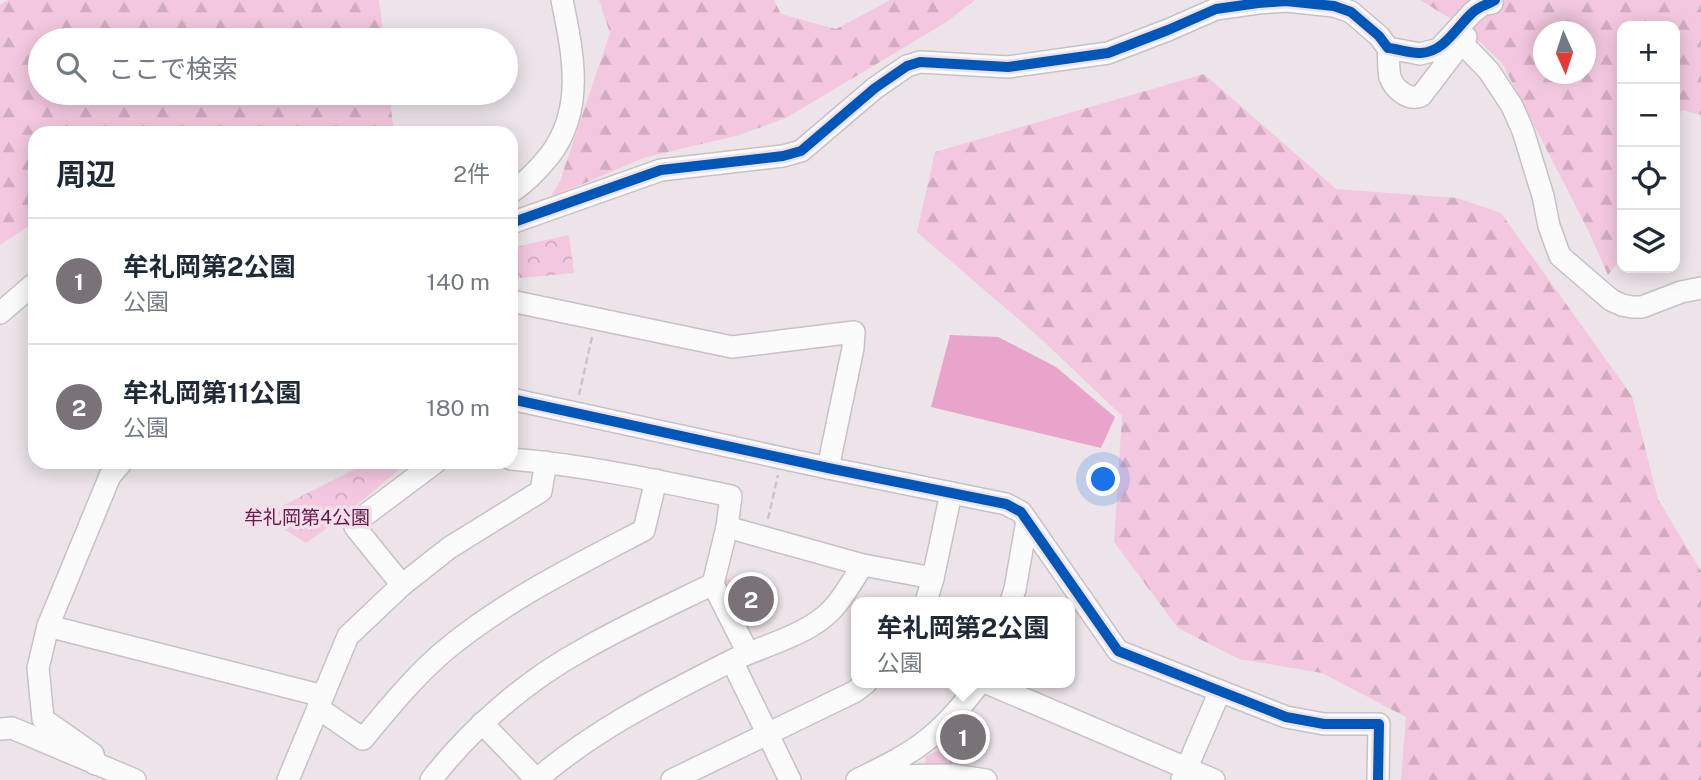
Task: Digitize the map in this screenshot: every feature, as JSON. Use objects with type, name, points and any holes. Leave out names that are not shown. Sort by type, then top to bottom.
[{"type":"street","points":[[518,188],[539,170],[558,144],[568,121],[573,96],[573,60],[562,0]]},
{"type":"street","points":[[518,221],[662,170],[783,156],[801,151],[875,88],[907,66],[920,62],[1008,67],[1108,53],[1216,9],[1258,3],[1286,1],[1334,6],[1351,12],[1379,36],[1388,48],[1391,79],[1395,86],[1414,99],[1421,96],[1494,1]]},
{"type":"street","points":[[1388,48],[1420,54],[1439,49],[1472,13],[1482,5],[1494,1]]},
{"type":"street","points":[[1462,43],[1489,71],[1512,106],[1523,131],[1560,256],[1611,300],[1622,306],[1642,307],[1681,292],[1701,288]]},
{"type":"street","points":[[0,313],[28,289]]},
{"type":"street","points":[[518,303],[732,347],[854,332],[828,468]]},
{"type":"street","points":[[518,400],[1006,504],[1021,512],[1118,651],[1286,717],[1324,724],[1379,724],[1378,780]]},
{"type":"street","points":[[518,460],[656,480],[731,496],[727,527],[713,584],[768,733],[790,780]]},
{"type":"street","points":[[288,780],[348,636],[402,585],[449,548],[541,491],[546,462]]},
{"type":"street","points":[[95,764],[93,754],[43,719],[38,668],[48,626],[110,476],[116,469]]},
{"type":"street","points":[[402,585],[355,527],[364,516],[427,469]]},
{"type":"street","points":[[48,626],[321,702],[363,739],[432,662],[494,613],[542,583],[644,530],[656,480]]},
{"type":"street","points":[[927,597],[951,492]]},
{"type":"street","points":[[1013,597],[1027,521]]},
{"type":"street","points":[[727,527],[863,565],[933,578]]},
{"type":"street","points":[[482,723],[537,780],[572,750],[611,724],[740,657],[806,629],[824,618],[834,608],[863,565]]},
{"type":"street","points":[[431,780],[482,723],[539,677],[583,649],[713,584]]},
{"type":"street","points":[[672,780],[859,688]]},
{"type":"street","points":[[861,778],[902,757],[928,739],[952,717],[976,688]]},
{"type":"street","points":[[998,688],[1184,774],[1214,780]]},
{"type":"street","points":[[1184,774],[1220,691]]},
{"type":"street","points":[[0,729],[12,728],[135,780]]},
{"type":"street","points":[[861,778],[953,775],[986,780]]},
{"type":"path","points":[[575,412],[596,320]]},
{"type":"path","points":[[764,538],[782,458]]},
{"type":"green space","points":[[8,0],[379,0],[382,28],[28,28],[28,105],[390,105],[393,126],[28,126],[28,227],[0,245],[0,5]]},
{"type":"green space","points":[[599,0],[774,0],[781,14],[836,29],[890,0],[975,0],[945,23],[786,118],[739,135],[643,158],[551,196],[560,181],[610,33]]},
{"type":"green space","points":[[1420,0],[1701,0],[1701,115],[1682,110],[1680,114],[1680,21],[1617,21],[1617,263],[1608,275],[1587,228],[1502,63],[1463,26]]},
{"type":"green space","points":[[1204,74],[1336,189],[1457,198],[1501,213],[1632,396],[1658,499],[1701,571],[1701,780],[1401,780],[1406,717],[1322,673],[1239,659],[1178,628],[1114,542],[1122,416],[1039,337],[917,232],[935,152]]},
{"type":"green space","points":[[569,235],[574,273],[518,278],[518,246]]},
{"type":"green space","name":"牟礼岡第4公園","points":[[355,469],[400,469],[344,516],[306,543],[272,522],[282,506]]},
{"type":"green space","points":[[724,578],[776,594],[767,604],[737,615],[725,588]]},
{"type":"green space","points":[[966,720],[977,728],[957,766],[927,768],[926,756],[948,746]]},
{"type":"shaded area","points":[[950,335],[998,337],[1056,367],[1115,417],[1101,448],[931,407]]},
{"type":"cycle path","points":[[518,221],[661,170],[783,156],[801,151],[875,88],[907,66],[920,62],[1008,67],[1108,53],[1216,9],[1286,1],[1334,6],[1351,12],[1379,36],[1388,48],[1421,53],[1429,52],[1443,44],[1475,11],[1495,0]]},
{"type":"cycle path","points":[[518,401],[1006,504],[1021,512],[1118,651],[1286,717],[1324,724],[1379,724],[1378,780]]},
{"type":"place","name":"牟礼岡第11公園","points":[[751,599]]},
{"type":"place","name":"牟礼岡第2公園","points":[[963,737]]}]
